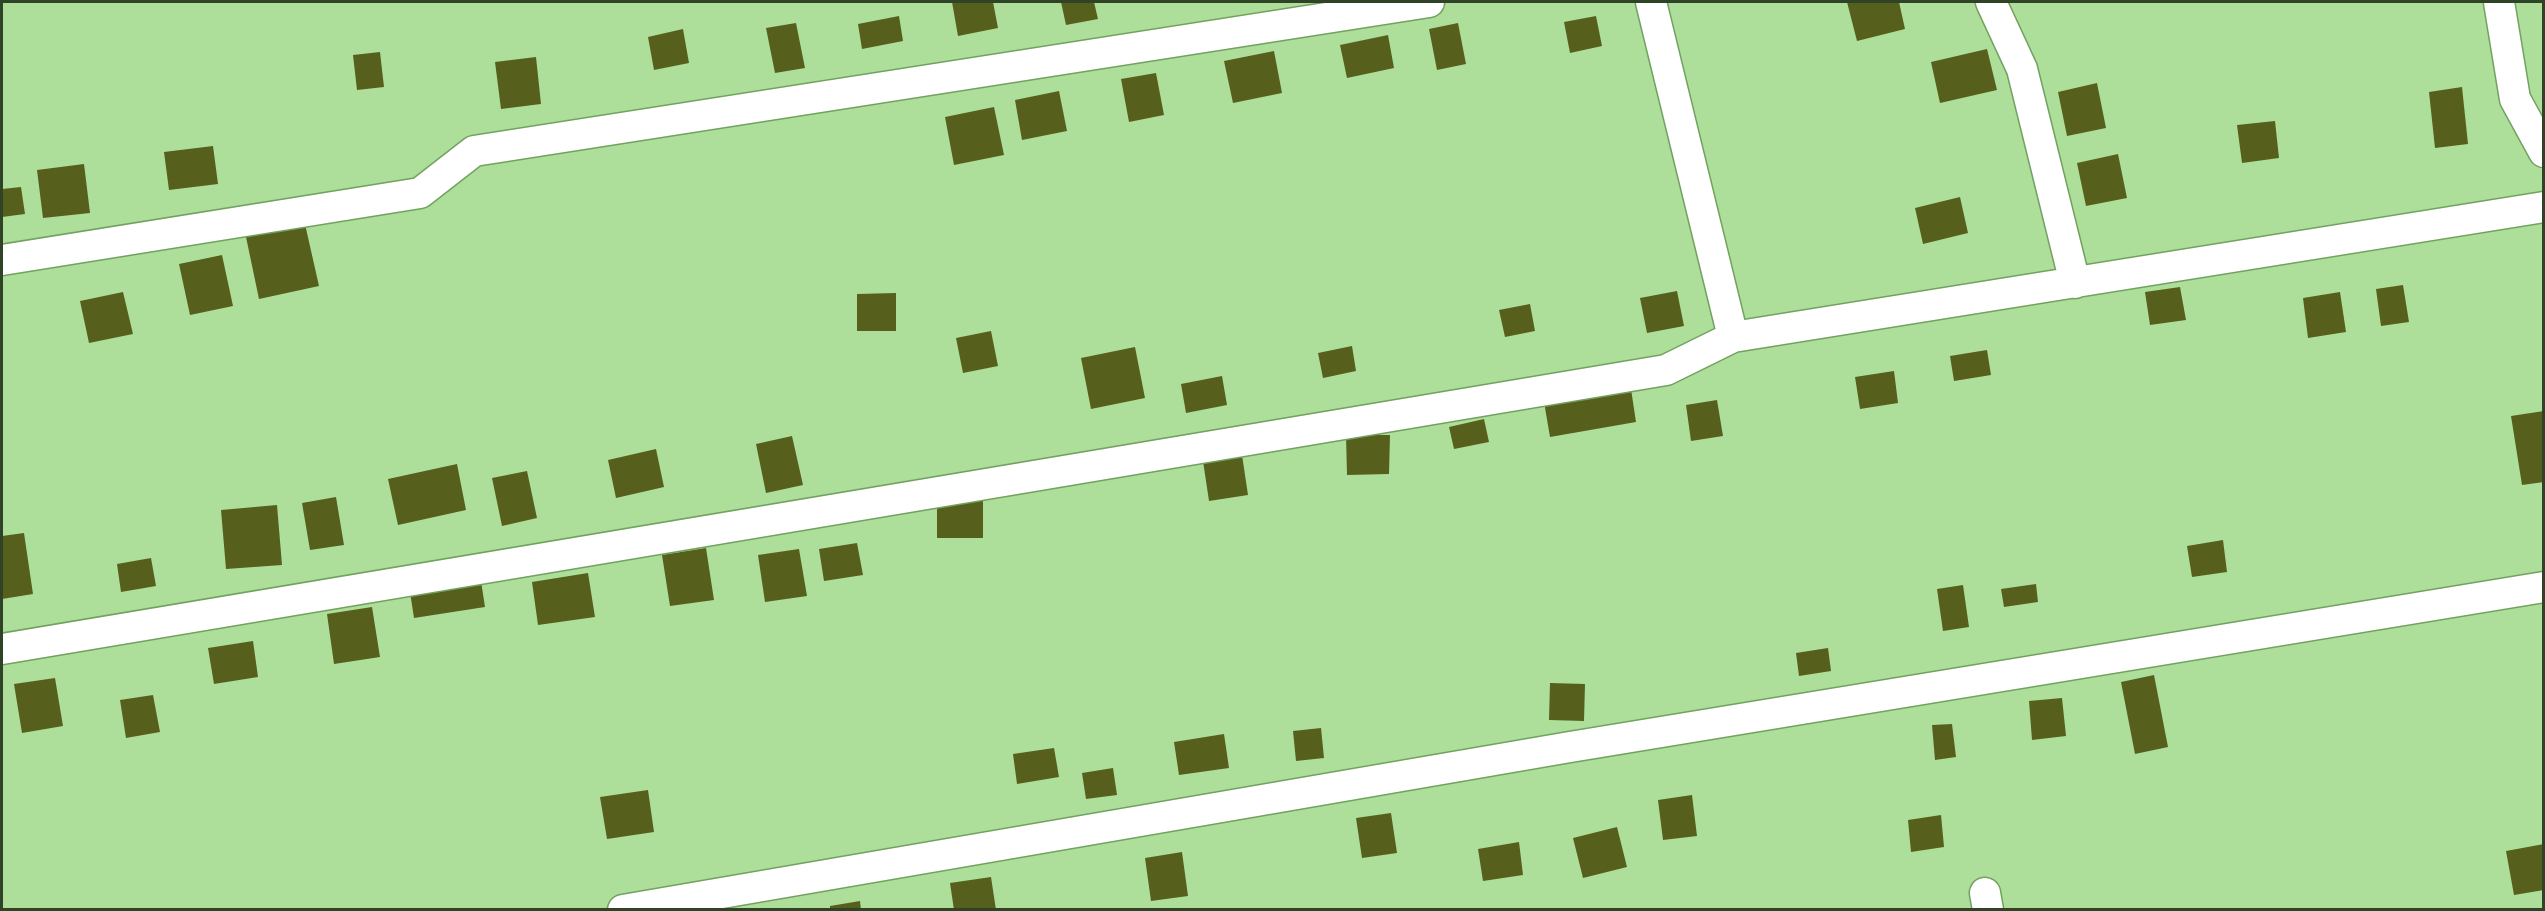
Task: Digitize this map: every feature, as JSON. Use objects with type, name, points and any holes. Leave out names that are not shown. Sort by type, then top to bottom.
[{"type":"street","points":[[2,260],[420,193],[474,151],[1429,2]]},
{"type":"street","points":[[1651,2],[1733,338]]},
{"type":"street","points":[[1991,2],[2022,69],[2075,283]]},
{"type":"street","points":[[2499,2],[2515,99],[2544,152]]},
{"type":"street","points":[[2,649],[1665,370],[1733,338],[2544,207]]},
{"type":"street","points":[[623,909],[1569,747],[2544,587]]},
{"type":"building","points":[[952,2],[993,2],[998,28],[958,36]]},
{"type":"building","points":[[1061,2],[1094,2],[1098,19],[1066,25]]},
{"type":"building","points":[[1847,2],[1899,2],[1905,29],[1857,41]]},
{"type":"building","points":[[899,16],[903,41],[862,49],[858,24]]},
{"type":"building","points":[[1596,16],[1602,46],[1570,53],[1564,22]]},
{"type":"building","points":[[796,23],[805,68],[775,73],[766,28]]},
{"type":"building","points":[[1458,23],[1466,64],[1437,70],[1429,29]]},
{"type":"building","points":[[683,29],[689,63],[654,70],[648,37]]},
{"type":"building","points":[[1388,35],[1394,68],[1347,78],[1340,45]]},
{"type":"building","points":[[1987,49],[1997,90],[1940,103],[1931,62]]},
{"type":"building","points":[[1274,51],[1282,93],[1233,103],[1224,61]]},
{"type":"building","points":[[380,52],[384,87],[357,90],[353,55]]},
{"type":"building","points":[[536,57],[541,104],[501,109],[495,62]]},
{"type":"building","points":[[1156,73],[1164,115],[1129,122],[1121,79]]},
{"type":"building","points":[[2097,83],[2106,128],[2067,136],[2058,92]]},
{"type":"building","points":[[2462,87],[2468,144],[2435,148],[2429,92]]},
{"type":"building","points":[[1059,91],[1067,131],[1022,140],[1015,100]]},
{"type":"building","points":[[994,107],[1004,155],[954,165],[945,117]]},
{"type":"building","points":[[2275,121],[2279,158],[2242,163],[2237,125]]},
{"type":"building","points":[[213,146],[218,184],[169,190],[164,152]]},
{"type":"building","points":[[2118,154],[2127,198],[2086,206],[2077,163]]},
{"type":"building","points":[[84,164],[90,213],[43,218],[37,170]]},
{"type":"building","points":[[21,187],[25,214],[2,217],[2,189]]},
{"type":"building","points":[[1960,197],[1968,233],[1923,244],[1915,208]]},
{"type":"building","points":[[305,224],[319,286],[259,299],[246,237]]},
{"type":"building","points":[[222,255],[233,306],[190,315],[179,264]]},
{"type":"building","points":[[2403,285],[2409,322],[2381,326],[2376,289]]},
{"type":"building","points":[[2180,287],[2186,320],[2150,325],[2145,292]]},
{"type":"building","points":[[1677,291],[1684,326],[1647,333],[1640,298]]},
{"type":"building","points":[[123,292],[133,334],[89,343],[80,301]]},
{"type":"building","points":[[2340,292],[2346,332],[2308,338],[2303,298]]},
{"type":"building","points":[[896,293],[896,331],[857,331],[857,294]]},
{"type":"building","points":[[1530,304],[1535,331],[1505,337],[1499,310]]},
{"type":"building","points":[[991,331],[998,366],[963,373],[956,338]]},
{"type":"building","points":[[1352,346],[1356,371],[1323,378],[1318,353]]},
{"type":"building","points":[[1135,347],[1145,398],[1091,409],[1081,358]]},
{"type":"building","points":[[1987,350],[1991,375],[1954,381],[1950,356]]},
{"type":"building","points":[[1894,371],[1898,403],[1860,409],[1855,377]]},
{"type":"building","points":[[1222,376],[1227,405],[1186,413],[1181,384]]},
{"type":"building","points":[[1631,389],[1636,422],[1550,437],[1544,402]]},
{"type":"building","points":[[1717,400],[1723,436],[1691,441],[1686,405]]},
{"type":"building","points":[[2544,411],[2544,482],[2522,485],[2511,416]]},
{"type":"building","points":[[1484,419],[1489,442],[1454,449],[1449,427]]},
{"type":"building","points":[[1346,435],[1390,435],[1389,474],[1347,475]]},
{"type":"building","points":[[792,436],[803,485],[766,493],[756,444]]},
{"type":"building","points":[[656,449],[664,487],[616,498],[608,460]]},
{"type":"building","points":[[1242,455],[1248,495],[1209,501],[1203,461]]},
{"type":"building","points":[[457,464],[466,510],[398,525],[388,479]]},
{"type":"building","points":[[527,471],[537,518],[502,526],[492,478]]},
{"type":"building","points":[[336,497],[344,545],[310,550],[302,503]]},
{"type":"building","points":[[937,499],[983,499],[983,538],[937,538]]},
{"type":"building","points":[[277,505],[282,565],[226,569],[221,510]]},
{"type":"building","points":[[24,533],[33,594],[2,599],[2,536]]},
{"type":"building","points":[[2223,540],[2227,572],[2192,577],[2187,546]]},
{"type":"building","points":[[857,543],[863,575],[824,581],[819,549]]},
{"type":"building","points":[[706,548],[714,600],[670,606],[662,555]]},
{"type":"building","points":[[799,549],[807,596],[765,602],[758,555]]},
{"type":"building","points":[[151,558],[156,586],[121,592],[117,564]]},
{"type":"building","points":[[588,573],[595,617],[538,625],[532,582]]},
{"type":"building","points":[[481,581],[485,607],[414,618],[410,592]]},
{"type":"building","points":[[2036,584],[2038,602],[2004,607],[2001,589]]},
{"type":"building","points":[[1963,585],[1969,627],[1943,631],[1937,589]]},
{"type":"building","points":[[372,607],[380,657],[334,664],[327,614]]},
{"type":"building","points":[[253,641],[258,677],[214,684],[208,648]]},
{"type":"building","points":[[1828,648],[1831,671],[1799,676],[1796,653]]},
{"type":"building","points":[[2154,675],[2168,747],[2135,754],[2121,682]]},
{"type":"building","points":[[55,678],[63,726],[22,733],[14,684]]},
{"type":"building","points":[[1550,683],[1585,684],[1584,721],[1549,720]]},
{"type":"building","points":[[153,695],[160,732],[126,738],[120,700]]},
{"type":"building","points":[[2062,698],[2066,736],[2032,740],[2029,701]]},
{"type":"building","points":[[1952,724],[1956,757],[1935,760],[1932,725]]},
{"type":"building","points":[[1321,728],[1324,758],[1296,761],[1293,731]]},
{"type":"building","points":[[1224,734],[1229,768],[1179,775],[1174,742]]},
{"type":"building","points":[[1054,748],[1059,777],[1017,784],[1013,754]]},
{"type":"building","points":[[1113,768],[1117,795],[1086,799],[1082,773]]},
{"type":"building","points":[[648,790],[654,832],[607,839],[600,797]]},
{"type":"building","points":[[1692,795],[1697,836],[1663,840],[1658,800]]},
{"type":"building","points":[[1391,813],[1397,853],[1362,858],[1356,818]]},
{"type":"building","points":[[1941,815],[1944,847],[1911,852],[1908,820]]},
{"type":"building","points":[[1617,827],[1627,867],[1583,878],[1573,838]]},
{"type":"building","points":[[1519,842],[1523,875],[1483,881],[1478,849]]},
{"type":"building","points":[[2544,844],[2544,890],[2514,895],[2506,851]]},
{"type":"building","points":[[1182,852],[1188,896],[1151,901],[1145,858]]},
{"type":"building","points":[[991,877],[996,910],[954,910],[950,883]]},
{"type":"building","points":[[860,901],[861,910],[830,910],[830,906]]}]
